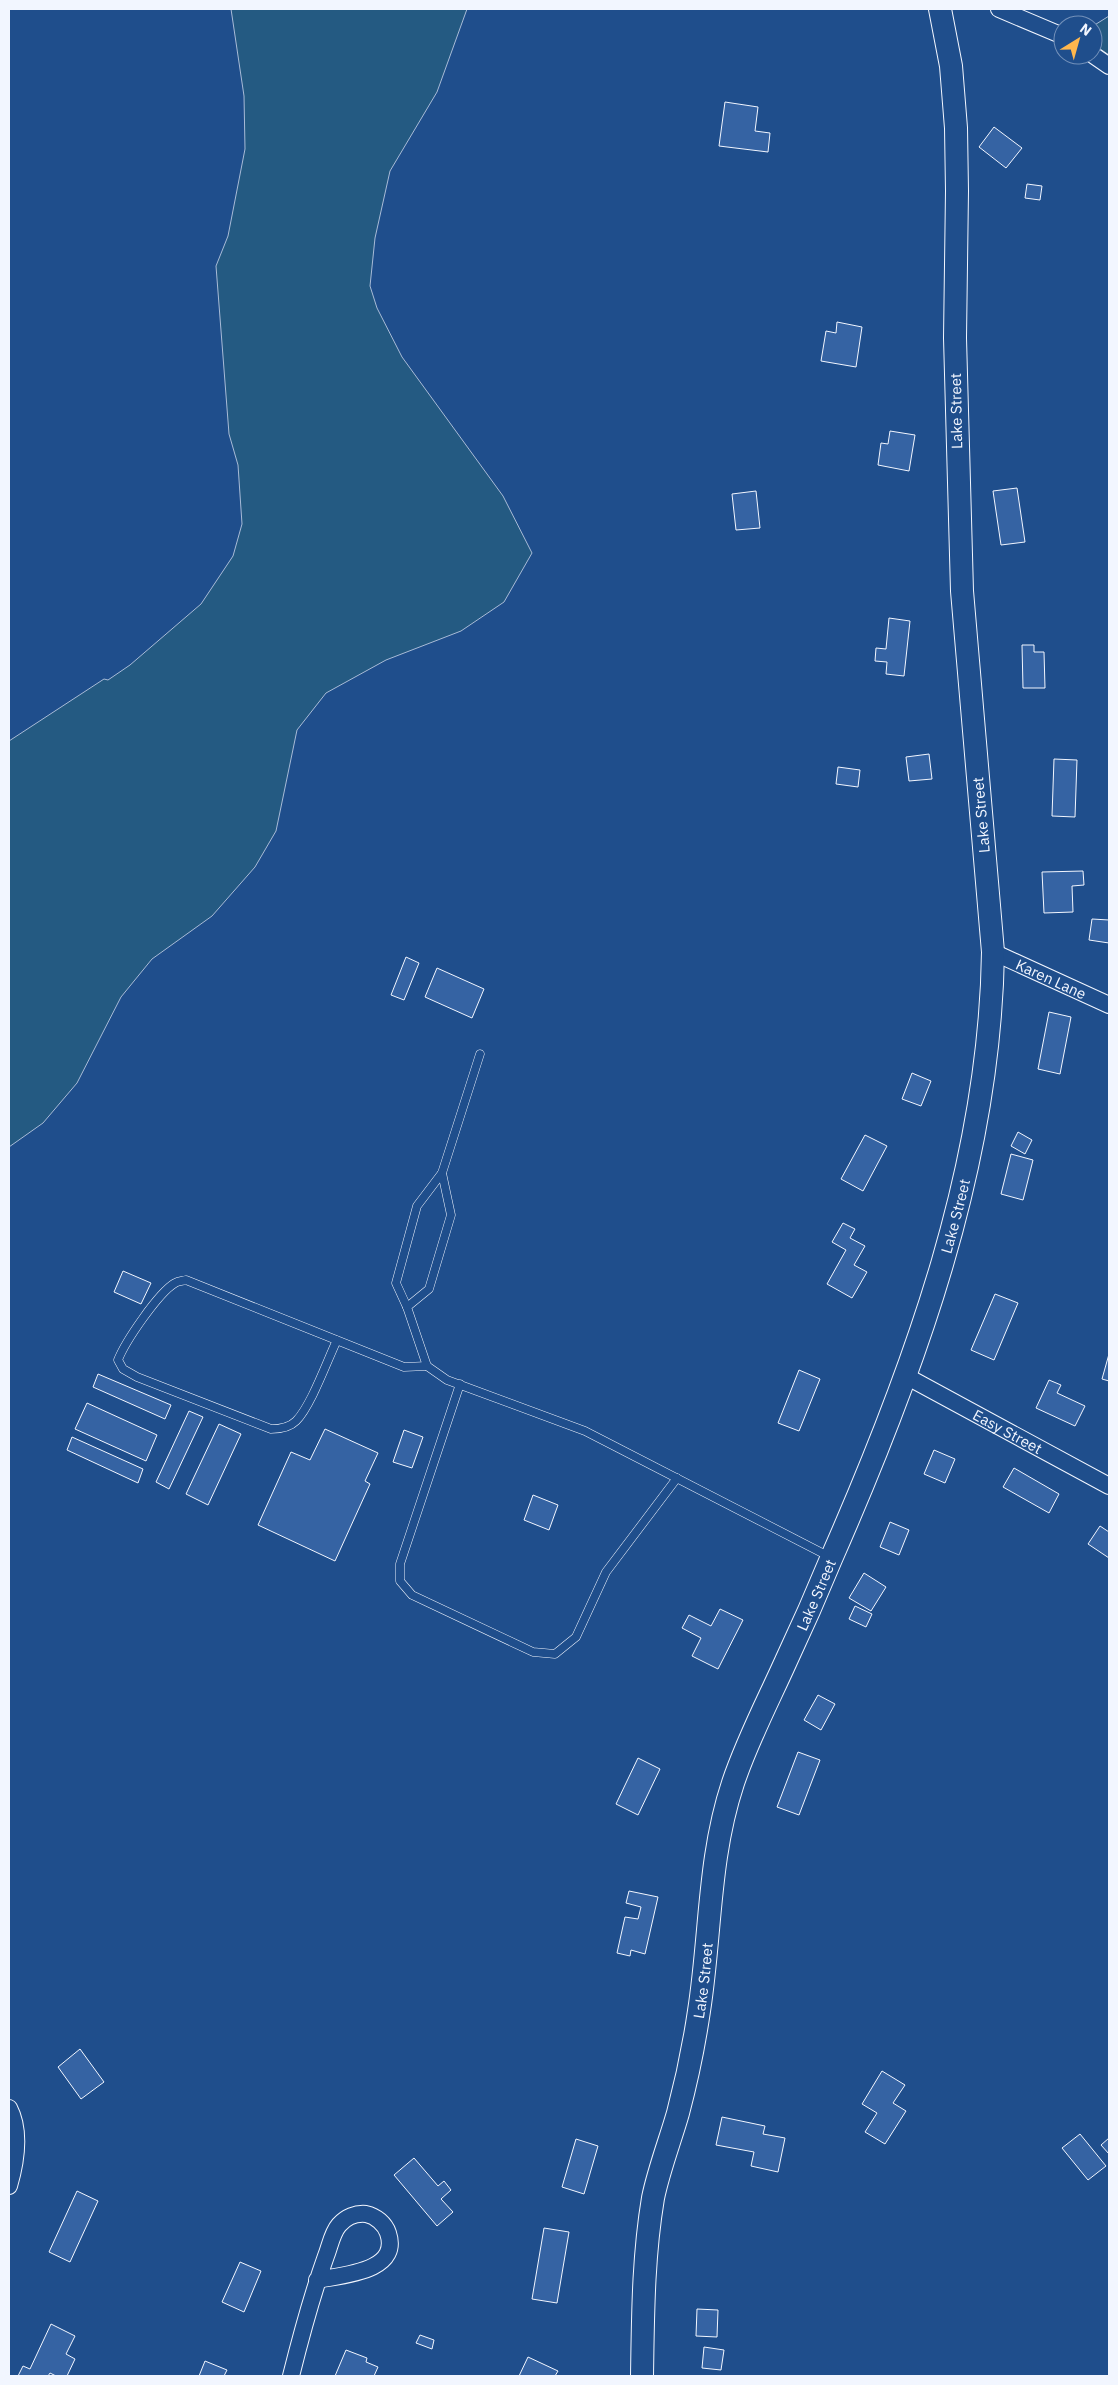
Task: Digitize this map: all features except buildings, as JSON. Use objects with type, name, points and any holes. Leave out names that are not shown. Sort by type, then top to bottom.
[{"type":"street","name":"Lake Street","points":[[642,2376],[644,2256],[654,2194],[688,2072],[699,2010],[713,1864],[722,1822],[734,1782],[757,1723],[832,1558],[883,1434],[938,1276],[969,1154],[982,1092],[992,1010],[993,952],[962,591],[955,338],[956,128],[951,65],[940,9]]},
{"type":"street","points":[[999,9],[1053,32]]},
{"type":"street","name":"Karen Lane","points":[[993,952],[1109,1005]]},
{"type":"street","name":"Easy Street","points":[[904,1375],[1109,1486]]},
{"type":"street","points":[[9,2108],[12,2114],[17,2141],[9,2186]]},
{"type":"street","points":[[291,2376],[317,2280],[336,2229],[343,2220],[353,2215],[364,2214],[375,2217],[384,2224],[389,2234],[390,2245],[382,2261],[368,2269],[317,2280]]},
{"type":"lane","points":[[480,1054],[442,1173],[417,1206],[396,1283],[407,1307],[427,1366],[446,1380],[586,1431],[832,1558]]},
{"type":"lane","points":[[407,1307],[429,1289],[451,1215],[442,1173]]},
{"type":"lane","points":[[337,1340],[306,1405],[296,1421],[284,1428],[271,1429],[137,1377],[123,1369],[118,1360],[124,1346],[166,1291],[176,1282],[186,1280],[337,1340],[404,1367],[427,1366]]},
{"type":"lane","points":[[460,1384],[400,1564],[400,1581],[412,1595],[429,1605],[533,1652],[555,1654],[576,1637],[606,1572],[677,1478]]},
{"type":"shaded area","points":[[231,9],[467,9],[437,92],[390,171],[375,238],[370,286],[377,308],[402,357],[503,496],[532,553],[504,602],[461,631],[386,660],[326,693],[297,730],[276,831],[255,867],[212,916],[152,959],[121,997],[77,1083],[43,1123],[9,1147],[9,741],[104,679],[108,680],[130,665],[201,604],[233,556],[242,524],[238,465],[229,434],[216,266],[228,236],[245,149],[244,96]]},
{"type":"shaded area","points":[[1109,16],[1109,55],[1103,51],[1103,20]]}]
